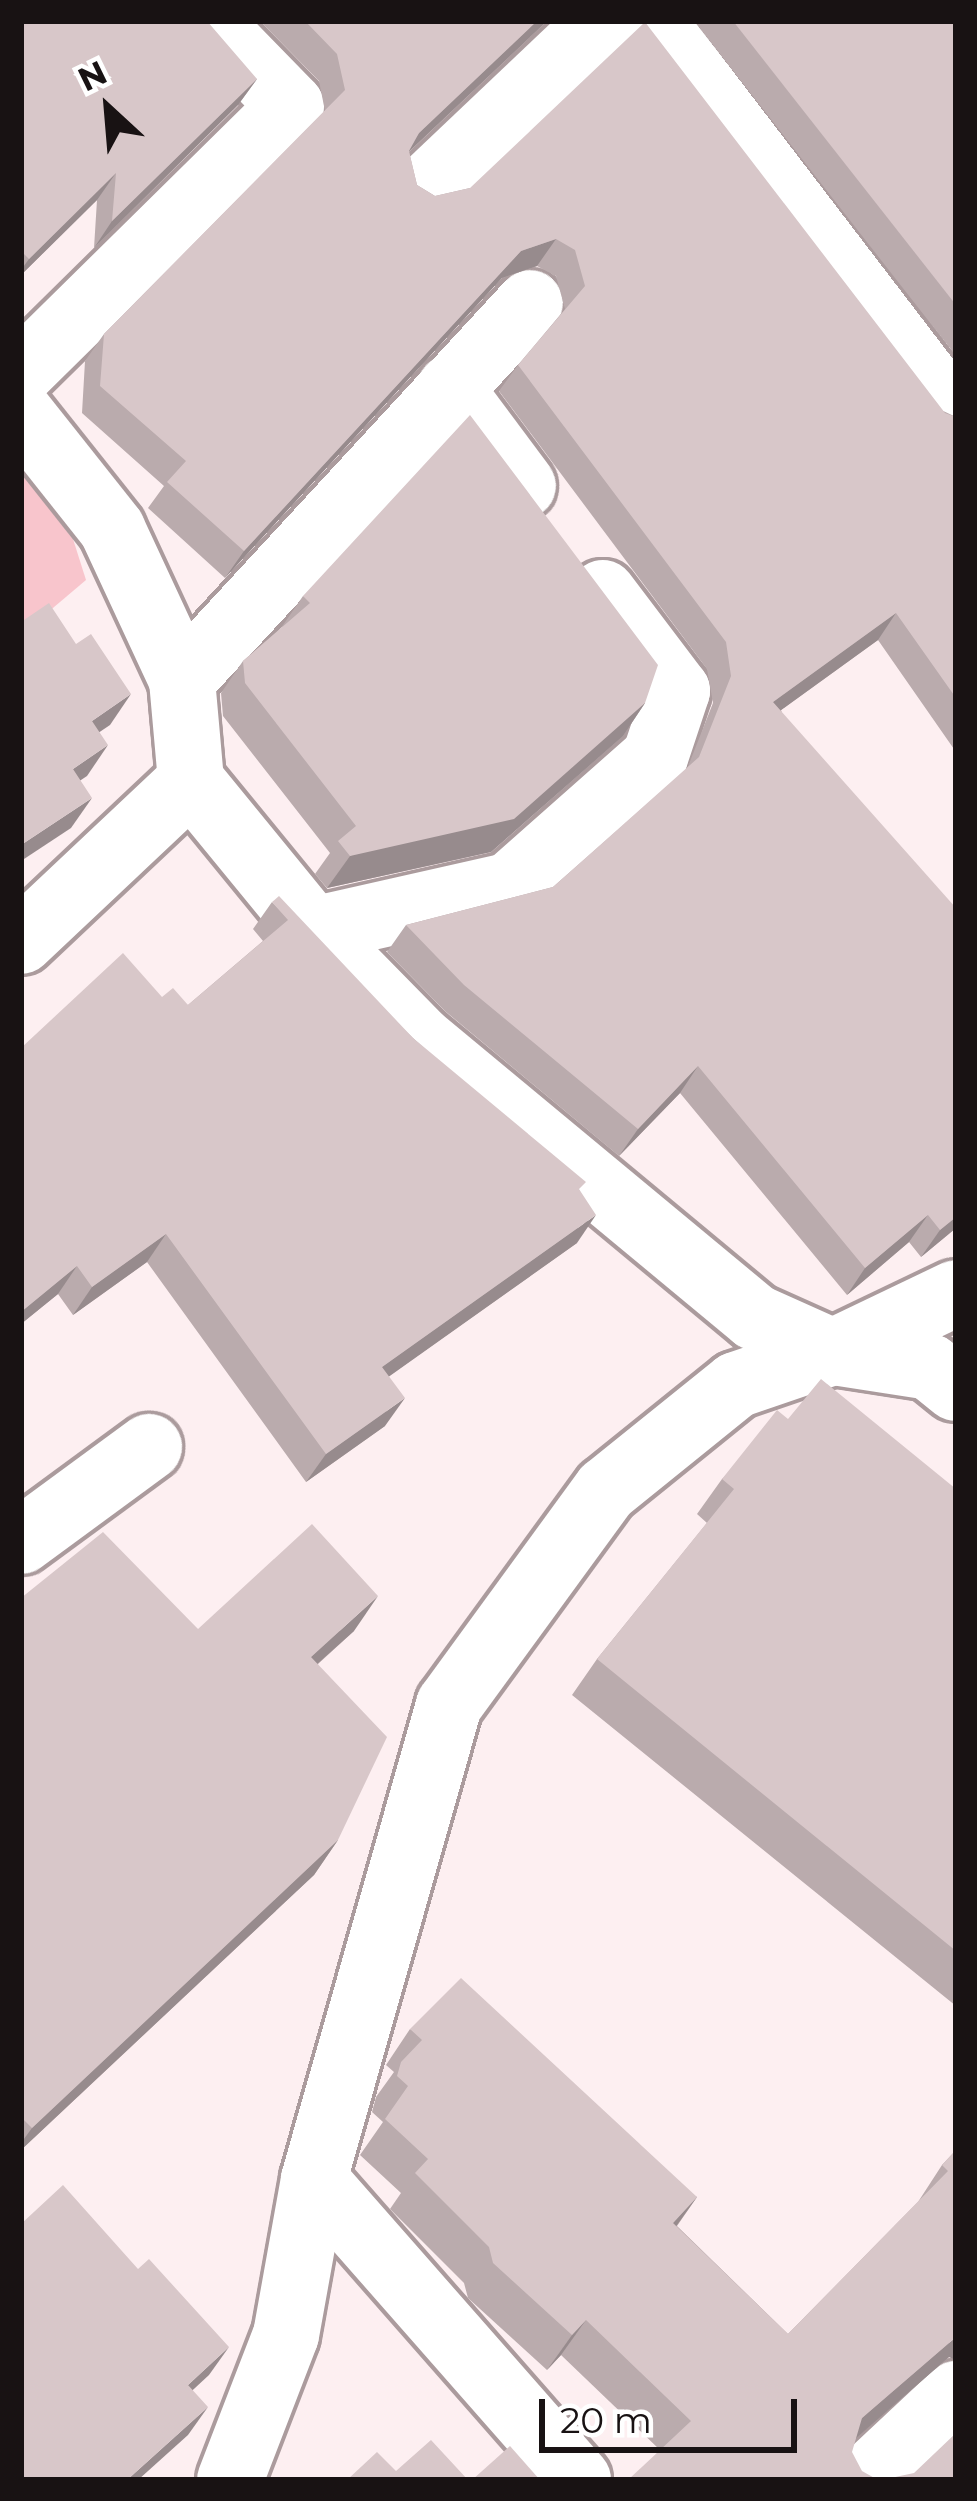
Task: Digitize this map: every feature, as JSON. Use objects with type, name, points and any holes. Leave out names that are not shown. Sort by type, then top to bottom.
[{"type":"street","points":[[21,372],[291,106],[208,21]]},
{"type":"street","points":[[425,187],[601,21]]},
{"type":"street","points":[[653,21],[956,417]]},
{"type":"street","points":[[182,680],[530,303]]},
{"type":"street","points":[[313,930],[509,886],[656,757],[676,691],[450,388]]},
{"type":"street","points":[[21,414],[112,529],[182,680],[190,781],[313,930],[420,1039],[755,1317],[833,1352],[930,1367],[956,1388]]},
{"type":"street","points":[[21,941],[190,781]]},
{"type":"street","points":[[230,2480],[286,2335],[314,2179],[449,1706],[607,1490],[736,1385],[833,1352],[956,1293]]},
{"type":"street","points":[[21,1541],[149,1447]]},
{"type":"street","points":[[314,2179],[578,2480]]},
{"type":"street","points":[[864,2480],[956,2394]]},
{"type":"shaded area","points":[[21,472],[73,539],[86,580],[21,635]]},
{"type":"building","points":[[21,21],[207,21],[257,79],[112,221],[116,173],[29,259],[21,251]]},
{"type":"building","points":[[305,21],[537,21],[419,133],[409,151],[417,185],[435,196],[470,188],[645,22],[945,413],[956,417],[956,698],[896,613],[773,702],[956,908],[956,1217],[940,1230],[928,1215],[865,1268],[698,1066],[638,1129],[464,985],[406,925],[553,887],[699,757],[731,676],[726,642],[518,365],[585,286],[575,250],[556,239],[521,251],[244,551],[167,482],[186,461],[100,386],[104,334],[345,90],[337,54]]},
{"type":"building","points":[[733,21],[956,21],[956,305]]},
{"type":"building","points":[[470,415],[658,665],[645,703],[514,819],[350,856],[338,841],[356,826],[245,683],[243,661],[310,603],[303,596]]},
{"type":"building","points":[[49,603],[76,644],[91,634],[131,694],[92,721],[108,745],[73,769],[92,798],[21,845],[21,622]]},
{"type":"building","points":[[279,896],[413,1038],[586,1182],[579,1189],[596,1215],[382,1367],[405,1398],[326,1454],[166,1234],[92,1287],[77,1266],[21,1312],[21,1048],[123,953],[162,997],[173,988],[188,1005],[288,920],[272,902]]},
{"type":"building","points":[[821,1379],[956,1489],[956,1951],[597,1659],[734,1489],[722,1479],[777,1410],[788,1419]]},
{"type":"building","points":[[312,1524],[378,1596],[311,1657],[387,1737],[338,1840],[32,2128],[21,2117],[21,1598],[103,1532],[198,1629]]},
{"type":"building","points":[[461,1978],[697,2197],[673,2223],[788,2334],[948,2171],[942,2165],[956,2150],[956,2337],[862,2418],[852,2452],[862,2471],[878,2480],[628,2480],[691,2421],[586,2320],[572,2335],[493,2263],[489,2247],[415,2173],[428,2159],[385,2119],[408,2086],[397,2076],[401,2062],[422,2040],[410,2029]]},
{"type":"building","points":[[63,2185],[138,2269],[149,2259],[229,2347],[188,2385],[208,2407],[127,2480],[21,2480],[21,2224]]},
{"type":"building","points":[[956,2433],[956,2480],[882,2480],[914,2473]]},
{"type":"building","points":[[431,2440],[468,2480],[347,2480],[377,2452],[396,2471]]},
{"type":"building","points":[[510,2446],[540,2480],[472,2480]]}]
